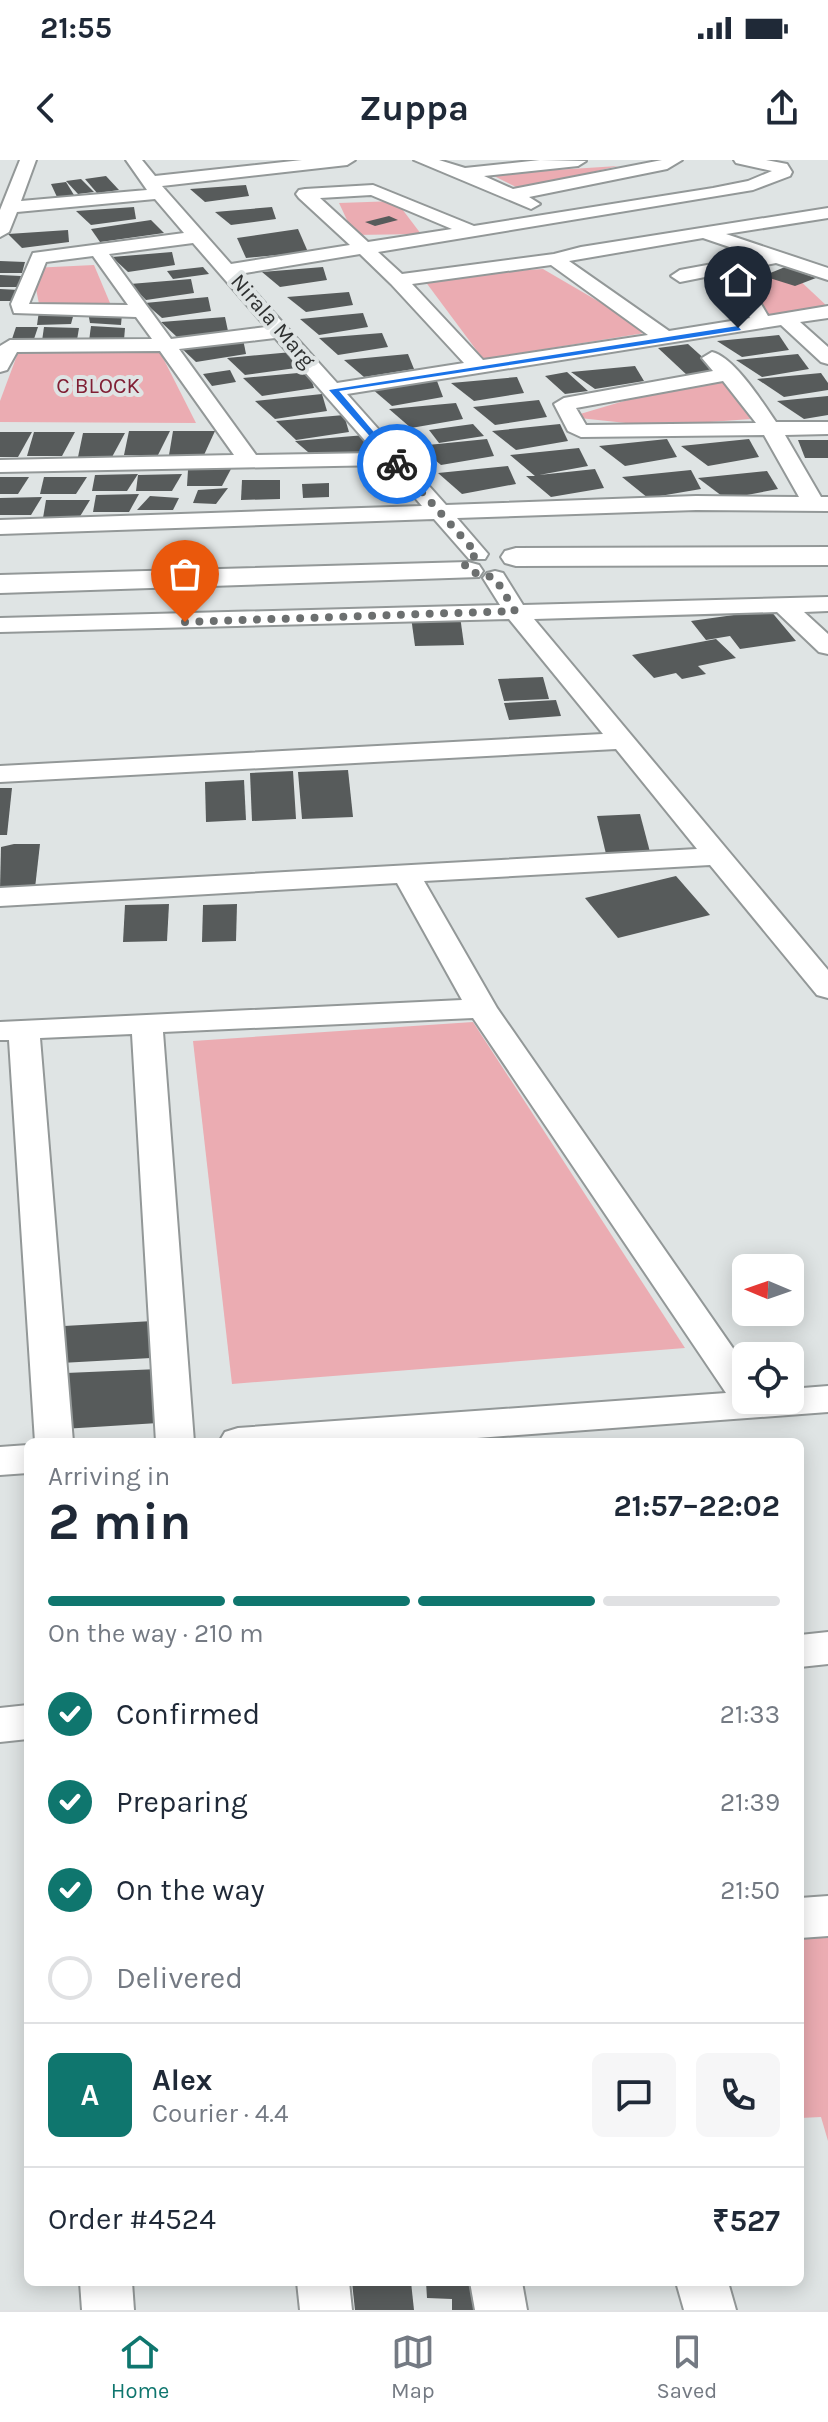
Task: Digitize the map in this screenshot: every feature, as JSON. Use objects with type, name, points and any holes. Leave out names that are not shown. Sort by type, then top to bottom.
[{"type":"highway","points":[[0,584],[828,556]]},
{"type":"highway","points":[[0,570],[491,565],[828,571]]},
{"type":"street","points":[[0,232],[28,160]]},
{"type":"street","name":"Nirala Marg","points":[[134,160],[154,188],[436,510],[491,565],[515,611],[828,989]]},
{"type":"street","points":[[10,207],[154,188],[300,162],[347,160]]},
{"type":"street","points":[[422,160],[464,173],[561,217]]},
{"type":"street","points":[[464,173],[590,160]]},
{"type":"street","points":[[511,195],[633,165],[667,164],[674,160]]},
{"type":"street","points":[[228,270],[753,185],[784,172],[781,168],[742,160]]},
{"type":"street","points":[[474,232],[373,190],[305,194],[398,280],[478,367]]},
{"type":"street","points":[[398,280],[555,259],[581,252],[828,213]]},
{"type":"street","points":[[789,220],[828,231]]},
{"type":"street","points":[[706,234],[828,274]]},
{"type":"street","points":[[142,311],[21,309],[20,304],[39,257],[199,237]]},
{"type":"street","points":[[97,249],[249,461]]},
{"type":"street","points":[[680,276],[777,257]]},
{"type":"street","points":[[555,259],[729,374],[772,427],[821,504]]},
{"type":"street","points":[[730,266],[763,324]]},
{"type":"street","points":[[333,390],[828,312]]},
{"type":"street","points":[[787,320],[828,358]]},
{"type":"street","points":[[0,366],[10,346],[167,345],[282,331]]},
{"type":"street","points":[[729,374],[564,404],[575,427],[581,431],[828,428]]},
{"type":"street","points":[[0,466],[392,459]]},
{"type":"street","points":[[0,527],[436,510],[696,503],[821,504]]},
{"type":"street","points":[[0,625],[828,604]]},
{"type":"street","points":[[783,605],[828,647]]},
{"type":"street","points":[[0,774],[623,741]]},
{"type":"street","points":[[0,897],[716,856]]},
{"type":"street","points":[[406,874],[482,1008],[732,1374]]},
{"type":"street","points":[[54,1438],[12,1031],[482,1008]]},
{"type":"street","points":[[147,1024],[175,1438]]},
{"type":"street","points":[[804,1399],[828,1399]]},
{"type":"street","points":[[287,1438],[732,1401]]},
{"type":"street","points":[[0,1461],[24,1459]]},
{"type":"street","points":[[804,1651],[828,1648]]},
{"type":"street","points":[[0,1725],[24,1722]]},
{"type":"street","points":[[804,1918],[828,1916]]},
{"type":"street","points":[[106,2286],[108,2310]]},
{"type":"street","points":[[323,2286],[326,2310]]},
{"type":"street","points":[[497,2286],[501,2310]]},
{"type":"street","points":[[703,2286],[710,2310]]},
{"type":"green space","points":[[618,166],[520,189],[490,174]]},
{"type":"green space","points":[[396,201],[421,234],[354,235],[339,203]]},
{"type":"green space","points":[[94,265],[110,303],[39,304],[32,268]]},
{"type":"green space","points":[[543,269],[651,332],[483,359],[422,277]]},
{"type":"green space","points":[[795,276],[828,307],[828,314],[765,315],[736,279]]},
{"type":"green space","name":"C BLOCK","points":[[19,350],[159,350],[196,423],[0,422],[0,401]]},
{"type":"green space","points":[[722,382],[751,419],[654,426],[570,417],[661,390]]},
{"type":"green space","points":[[473,1022],[685,1348],[232,1384],[193,1041]]},
{"type":"green space","points":[[828,1935],[828,2141],[821,2117],[804,2118],[804,1938]]},
{"type":"building","points":[[106,176],[119,190],[97,193],[85,179]]},
{"type":"building","points":[[81,179],[94,192],[78,194],[66,181]]},
{"type":"building","points":[[66,182],[74,195],[57,197],[51,184]]},
{"type":"building","points":[[246,185],[249,196],[205,202],[190,189]]},
{"type":"building","points":[[134,207],[136,219],[91,225],[76,211]]},
{"type":"building","points":[[272,207],[276,219],[231,225],[215,212]]},
{"type":"building","points":[[389,216],[398,220],[375,226],[365,222]]},
{"type":"building","points":[[151,220],[164,233],[100,242],[91,229]]},
{"type":"building","points":[[298,229],[308,252],[246,258],[237,238]]},
{"type":"building","points":[[68,230],[69,242],[22,248],[8,234]]},
{"type":"building","points":[[172,252],[175,265],[128,272],[112,257]]},
{"type":"building","points":[[0,261],[25,262],[22,273],[0,273]]},
{"type":"building","points":[[203,267],[209,274],[173,279],[167,271]]},
{"type":"building","points":[[323,267],[327,280],[280,287],[262,272]]},
{"type":"building","points":[[785,267],[816,278],[795,286],[763,276]]},
{"type":"building","points":[[0,275],[21,276],[18,287],[0,287]]},
{"type":"building","points":[[191,279],[194,293],[146,300],[130,284]]},
{"type":"building","points":[[0,289],[19,290],[16,301],[0,301]]},
{"type":"building","points":[[349,292],[353,305],[306,312],[287,297]]},
{"type":"building","points":[[208,297],[211,311],[162,318],[145,303]]},
{"type":"building","points":[[39,311],[74,313],[71,324],[37,325]]},
{"type":"building","points":[[88,312],[122,314],[121,325],[90,323]]},
{"type":"building","points":[[363,313],[368,327],[319,335],[300,319]]},
{"type":"building","points":[[225,317],[228,331],[178,338],[161,322]]},
{"type":"building","points":[[91,326],[125,328],[124,340],[89,341]]},
{"type":"building","points":[[16,327],[38,327],[34,339],[12,339]]},
{"type":"building","points":[[44,327],[79,328],[77,340],[42,341]]},
{"type":"building","points":[[382,333],[388,347],[338,355],[319,338]]},
{"type":"building","points":[[779,335],[789,350],[742,357],[717,341]]},
{"type":"building","points":[[243,339],[246,354],[196,362],[178,345]]},
{"type":"building","points":[[688,344],[719,372],[688,376],[658,348]]},
{"type":"building","points":[[292,352],[296,368],[245,375],[227,358]]},
{"type":"building","points":[[408,354],[414,369],[364,377],[344,360]]},
{"type":"building","points":[[798,354],[809,369],[762,377],[736,360]]},
{"type":"building","points":[[635,366],[644,381],[595,389],[571,372]]},
{"type":"building","points":[[230,370],[236,382],[212,386],[203,374]]},
{"type":"building","points":[[309,372],[314,388],[262,396],[243,378]]},
{"type":"building","points":[[567,372],[588,391],[565,394],[545,376]]},
{"type":"building","points":[[821,373],[828,383],[828,390],[784,397],[757,379]]},
{"type":"building","points":[[517,377],[524,393],[474,401],[451,383]]},
{"type":"building","points":[[437,381],[443,397],[392,406],[371,388]]},
{"type":"building","points":[[322,394],[327,411],[275,419],[255,401]]},
{"type":"building","points":[[828,396],[828,415],[804,419],[777,401]]},
{"type":"building","points":[[539,400],[547,417],[495,425],[473,407]]},
{"type":"building","points":[[456,403],[463,419],[411,428],[389,409]]},
{"type":"building","points":[[344,415],[349,432],[296,440],[276,421]]},
{"type":"building","points":[[473,424],[484,436],[439,443],[429,430]]},
{"type":"building","points":[[560,424],[568,441],[516,450],[492,431]]},
{"type":"building","points":[[129,431],[170,431],[158,455],[124,455]]},
{"type":"building","points":[[173,431],[215,431],[204,455],[169,455]]},
{"type":"building","points":[[0,432],[32,432],[18,457],[0,457]]},
{"type":"building","points":[[34,432],[75,432],[62,456],[27,456]]},
{"type":"building","points":[[83,433],[125,433],[112,457],[78,457]]},
{"type":"building","points":[[365,435],[370,452],[315,458],[295,441]]},
{"type":"building","points":[[487,439],[494,456],[441,465],[418,446]]},
{"type":"building","points":[[667,439],[677,457],[625,466],[599,446]]},
{"type":"building","points":[[749,439],[759,457],[708,466],[681,446]]},
{"type":"building","points":[[798,440],[828,440],[828,458],[805,458]]},
{"type":"building","points":[[579,448],[588,466],[539,475],[595,469],[604,488],[551,497],[526,476],[535,476],[510,455]]},
{"type":"building","points":[[508,466],[516,484],[462,494],[438,473]]},
{"type":"building","points":[[231,469],[222,486],[187,486],[188,470]]},
{"type":"building","points":[[691,470],[701,489],[648,498],[622,477]]},
{"type":"building","points":[[767,471],[778,489],[726,499],[698,478]]},
{"type":"building","points":[[138,474],[127,491],[92,491],[95,475]]},
{"type":"building","points":[[182,474],[172,491],[136,491],[138,475]]},
{"type":"building","points":[[0,477],[29,477],[18,494],[0,494]]},
{"type":"building","points":[[44,477],[87,477],[76,494],[40,494]]},
{"type":"building","points":[[242,480],[280,480],[280,499],[241,500]]},
{"type":"building","points":[[329,483],[329,497],[303,498],[302,484]]},
{"type":"building","points":[[228,488],[216,504],[193,503],[198,490]]},
{"type":"building","points":[[139,494],[129,512],[93,512],[96,495]]},
{"type":"building","points":[[150,496],[179,498],[173,510],[137,510]]},
{"type":"building","points":[[42,497],[31,515],[0,515],[0,498]]},
{"type":"building","points":[[46,500],[90,500],[79,518],[43,518]]},
{"type":"building","points":[[770,610],[796,641],[740,649],[730,636],[706,640],[691,621]]},
{"type":"building","points":[[460,616],[464,645],[415,646],[411,617]]},
{"type":"building","points":[[716,639],[736,658],[698,666],[706,674],[682,679],[676,673],[654,678],[632,655]]},
{"type":"building","points":[[543,677],[549,699],[504,701],[498,679]]},
{"type":"building","points":[[556,700],[561,716],[509,720],[504,703]]},
{"type":"building","points":[[348,770],[353,817],[302,819],[298,772]]},
{"type":"building","points":[[293,771],[296,819],[252,821],[250,773]]},
{"type":"building","points":[[244,780],[246,820],[206,822],[205,782]]},
{"type":"building","points":[[0,788],[12,788],[7,835],[0,835]]},
{"type":"building","points":[[640,814],[650,852],[606,854],[597,816]]},
{"type":"building","points":[[40,844],[35,888],[0,889],[1,847]]},
{"type":"building","points":[[676,876],[710,915],[618,938],[585,898]]},
{"type":"building","points":[[169,904],[167,941],[123,942],[125,905]]},
{"type":"building","points":[[237,904],[236,941],[202,942],[203,905]]},
{"type":"building","points":[[153,1321],[151,1358],[61,1363],[64,1326]]},
{"type":"building","points":[[159,1369],[158,1423],[63,1429],[66,1373]]},
{"type":"building","points":[[352,2286],[411,2286],[414,2310],[355,2310]]},
{"type":"building","points":[[426,2286],[488,2286],[499,2310],[452,2310],[452,2299],[427,2298]]},
{"type":"way so far","points":[[185,622],[515,611],[495,578],[474,575],[464,567],[467,558],[477,554],[397,464]]},
{"type":"route","points":[[397,464],[333,390],[738,328]]}]
